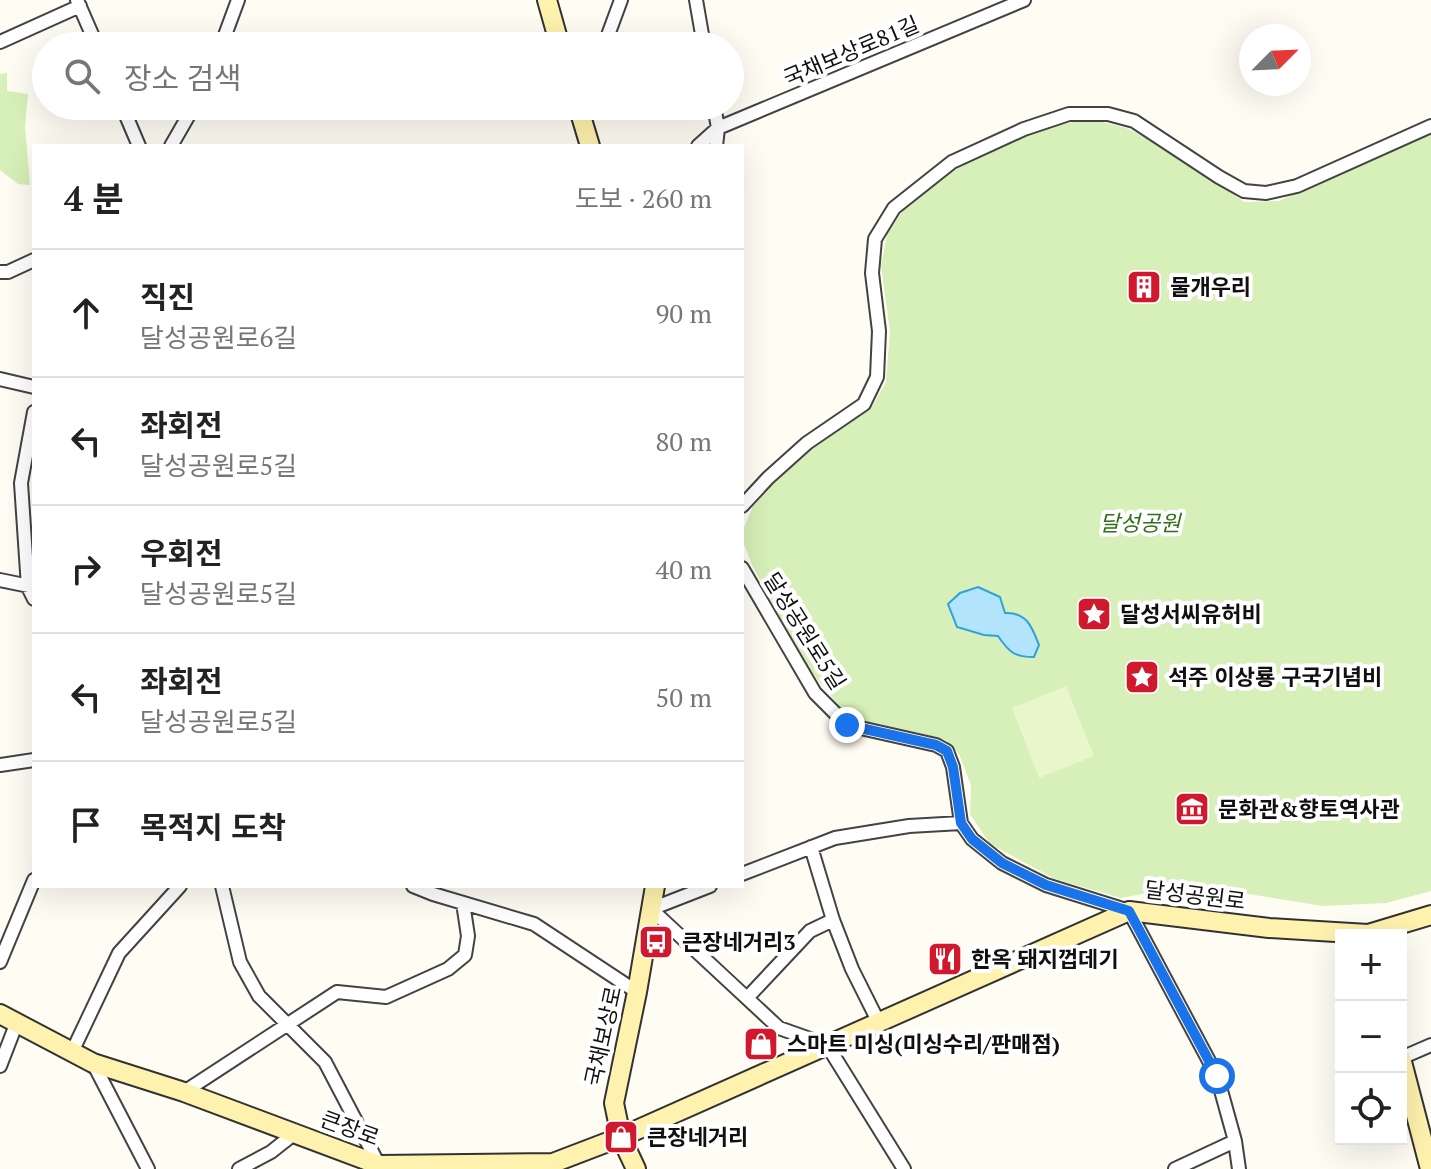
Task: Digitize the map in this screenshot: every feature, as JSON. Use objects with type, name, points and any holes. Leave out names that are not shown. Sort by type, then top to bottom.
[{"type":"street","points":[[226,32],[238,0]]},
{"type":"street","points":[[547,0],[556,32]]},
{"type":"street","points":[[609,32],[621,0]]},
{"type":"street","points":[[696,0],[702,32]]},
{"type":"street","name":"국채보상로81길","points":[[744,117],[1024,0]]},
{"type":"street","points":[[0,42],[78,3],[91,32]]},
{"type":"street","points":[[744,504],[807,443],[864,404],[877,377],[879,331],[872,273],[875,239],[894,208],[952,162],[1024,129],[1069,114],[1108,114],[1134,121],[1244,191],[1266,193],[1297,186],[1431,126]]},
{"type":"street","points":[[128,120],[138,144]]},
{"type":"street","points":[[172,144],[186,120]]},
{"type":"street","points":[[583,120],[589,144]]},
{"type":"street","points":[[716,144],[717,120]]},
{"type":"street","name":"국채보상로81길","points":[[700,144],[718,128],[737,120]]},
{"type":"street","points":[[0,272],[8,272],[32,261]]},
{"type":"street","points":[[0,379],[32,387]]},
{"type":"street","points":[[0,580],[32,591],[21,483],[32,423]]},
{"type":"street","name":"달성공원로5길","points":[[744,571],[815,693],[847,725],[936,745],[947,751],[953,767],[961,823]]},
{"type":"street","points":[[0,765],[32,760]]},
{"type":"street","points":[[744,873],[835,838],[909,826],[961,823],[972,839],[1002,863],[1046,885],[1129,911],[1217,1076],[1235,1141],[1239,1169]]},
{"type":"street","points":[[811,847],[833,920],[852,969],[878,1021]]},
{"type":"street","points":[[0,962],[32,885]]},
{"type":"street","points":[[72,1052],[119,953],[178,888]]},
{"type":"street","points":[[222,888],[240,962],[259,996],[325,1062],[379,1165]]},
{"type":"street","points":[[419,888],[534,924],[637,992]]},
{"type":"street","name":"국채보상로","points":[[636,1169],[621,1137],[614,1103],[655,888]]},
{"type":"street","points":[[705,888],[651,909],[779,1028],[827,1045],[904,1169]]},
{"type":"street","points":[[184,1092],[337,992],[386,997],[448,969],[465,955],[468,936],[463,903]]},
{"type":"street","name":"달성공원로","points":[[621,1137],[1129,911],[1335,933]]},
{"type":"street","name":"달성공원로","points":[[1387,929],[1431,915]]},
{"type":"street","points":[[747,998],[810,931],[833,920]]},
{"type":"street","points":[[0,1066],[9,1018]]},
{"type":"street","name":"큰장로","points":[[9,1018],[93,1063],[184,1092],[379,1165],[553,1163],[621,1137]]},
{"type":"street","points":[[1407,1055],[1431,1045]]},
{"type":"street","points":[[93,1063],[148,1169]]},
{"type":"street","points":[[1405,1073],[1430,1169]]},
{"type":"street","points":[[239,1169],[271,1152],[295,1133]]},
{"type":"street","points":[[1175,1169],[1235,1141]]},
{"type":"green space","points":[[7,73],[7,91],[28,94],[25,126],[30,185],[18,184],[0,170],[0,74]]},
{"type":"green space","name":"달성공원","points":[[1090,119],[1126,128],[1165,147],[1244,202],[1279,201],[1380,153],[1431,133],[1431,891],[1386,903],[1323,906],[1211,888],[1157,891],[1121,898],[1055,879],[990,844],[970,814],[971,785],[959,754],[946,740],[880,728],[848,717],[804,663],[752,565],[744,544],[744,527],[753,506],[791,464],[872,407],[886,382],[890,331],[881,266],[887,235],[907,204],[944,176],[1009,141],[1050,127]]},
{"type":"green space","points":[[1066,686],[1094,756],[1039,778],[1012,708]]},
{"type":"water","points":[[978,587],[1000,597],[1005,613],[1019,615],[1028,622],[1039,645],[1034,657],[1013,652],[998,636],[957,627],[948,604],[960,593]]},
{"type":"place","name":"물개우리","points":[[1144,287]]},
{"type":"place","name":"달성서씨유허비","points":[[1094,614]]},
{"type":"place","name":"석주 이상룡 구국기념비","points":[[1142,677]]},
{"type":"place","name":"문화관&향토역사관","points":[[1192,809]]},
{"type":"place","name":"큰장네거리3","points":[[656,942]]},
{"type":"place","name":"한옥 돼지껍데기","points":[[945,959]]},
{"type":"place","name":"스마트 미싱(미싱수리/판매점)","points":[[761,1044]]},
{"type":"place","name":"큰장네거리","points":[[621,1137]]},
{"type":"route","points":[[847,725],[936,745],[947,751],[953,767],[961,823],[972,839],[1002,863],[1046,885],[1129,911],[1217,1076]]}]
